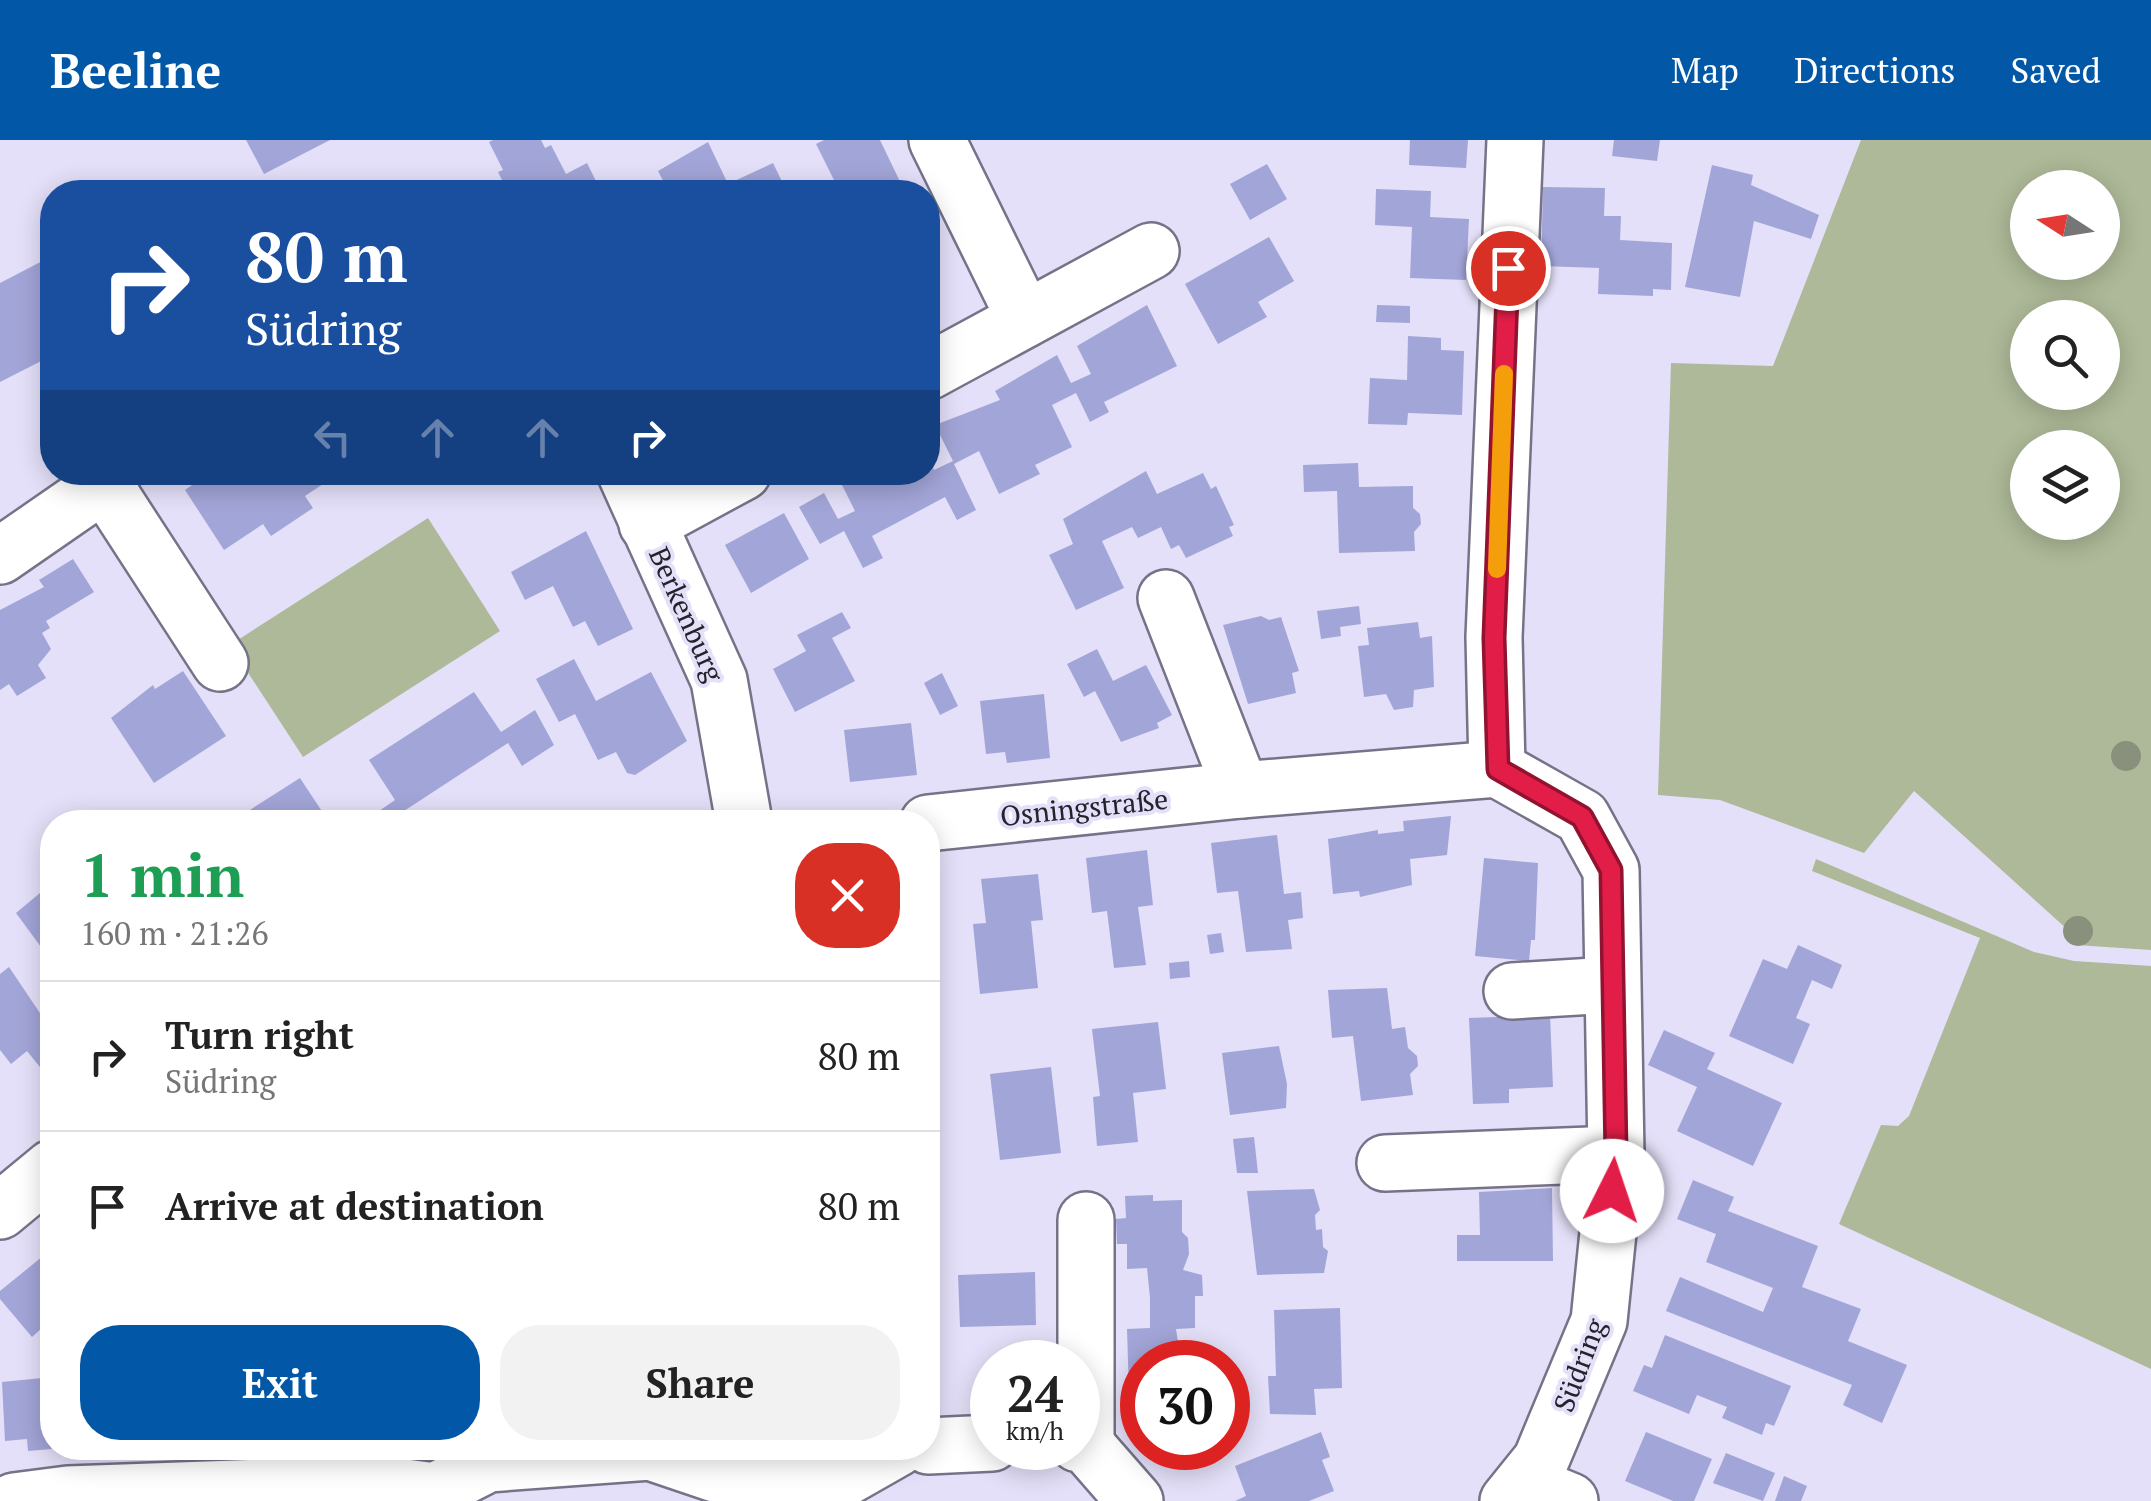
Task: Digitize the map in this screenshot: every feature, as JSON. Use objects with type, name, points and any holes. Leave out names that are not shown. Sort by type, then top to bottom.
[{"type":"street","points":[[937,140],[1025,319]]},
{"type":"street","points":[[1498,769],[1495,618],[1514,140]]},
{"type":"street","points":[[940,365],[1151,252]]},
{"type":"street","points":[[0,556],[99,485]]},
{"type":"street","points":[[113,485],[220,663]]},
{"type":"street","name":"Berkenburg","points":[[630,485],[719,680],[742,810]]},
{"type":"street","name":"Berkenburg","points":[[647,524],[718,485]]},
{"type":"street","points":[[1166,598],[1241,790]]},
{"type":"street","name":"Osningstraße","points":[[940,822],[1241,790],[1498,769]]},
{"type":"street","name":"Südring","points":[[1498,769],[1582,817],[1611,870],[1616,1154],[1599,1321],[1541,1460],[1535,1495]]},
{"type":"street","points":[[1512,991],[1611,985]]},
{"type":"street","points":[[1384,1163],[1616,1154]]},
{"type":"street","points":[[0,1211],[40,1178]]},
{"type":"street","points":[[1084,1340],[1086,1220]]},
{"type":"street","points":[[940,1446],[970,1445]]},
{"type":"street","points":[[14,1501],[68,1494],[376,1483],[436,1496],[488,1464],[542,1460]]},
{"type":"street","points":[[673,1460],[714,1474],[847,1477],[877,1460]]},
{"type":"street","points":[[1100,1464],[1135,1501]]},
{"type":"green space","points":[[1861,140],[2151,140],[2151,950],[2076,945],[2068,930],[1914,791],[1864,853],[1720,800],[1658,795],[1671,363],[1773,366]]},
{"type":"green space","points":[[428,518],[500,631],[303,757],[230,645]]},
{"type":"green space","points":[[1816,859],[2034,952],[2074,961],[2151,966],[2151,1369],[1839,1224],[1881,1125],[1898,1126],[1909,1116],[1980,938],[1812,871]]},
{"type":"building","points":[[246,140],[330,140],[264,174]]},
{"type":"building","points":[[541,140],[545,148],[551,145],[566,174],[587,163],[596,180],[502,180],[498,172],[503,170],[489,142]]},
{"type":"building","points":[[824,140],[880,140],[899,180],[834,180],[816,144]]},
{"type":"building","points":[[1410,140],[1468,140],[1466,168],[1409,165]]},
{"type":"building","points":[[1614,140],[1660,140],[1657,161],[1612,156]]},
{"type":"building","points":[[708,142],[726,180],[663,180],[658,171]]},
{"type":"building","points":[[773,163],[781,180],[737,180]]},
{"type":"building","points":[[1267,164],[1287,199],[1250,220],[1230,184]]},
{"type":"building","points":[[1712,165],[1753,175],[1751,185],[1819,215],[1811,239],[1754,221],[1740,297],[1685,287]]},
{"type":"building","points":[[1543,187],[1605,188],[1604,216],[1621,216],[1620,240],[1672,243],[1671,290],[1653,289],[1653,296],[1598,294],[1599,268],[1541,266]]},
{"type":"building","points":[[1376,189],[1431,191],[1430,217],[1469,219],[1466,280],[1410,278],[1412,227],[1375,225]]},
{"type":"building","points":[[1269,237],[1294,281],[1258,302],[1267,317],[1218,344],[1185,284]]},
{"type":"building","points":[[40,262],[40,362],[0,382],[0,283]]},
{"type":"building","points":[[1147,305],[1177,366],[1104,402],[1109,412],[1090,422],[1076,393],[1052,405],[1072,447],[1035,465],[1040,474],[999,494],[979,451],[954,464],[976,510],[957,520],[945,497],[872,536],[883,558],[863,568],[844,531],[820,544],[799,507],[824,493],[838,519],[855,511],[842,485],[940,485],[940,467],[953,461],[940,435],[940,423],[1000,400],[995,391],[1057,355],[1071,383],[1091,374],[1077,346]]},
{"type":"building","points":[[1377,305],[1410,306],[1410,323],[1376,322]]},
{"type":"building","points":[[1408,336],[1441,338],[1441,350],[1464,351],[1462,415],[1408,413],[1407,425],[1368,424],[1370,378],[1407,380]]},
{"type":"building","points":[[1358,463],[1359,487],[1413,486],[1413,508],[1420,514],[1421,524],[1414,532],[1415,551],[1339,553],[1337,491],[1304,492],[1303,465]]},
{"type":"building","points":[[1146,471],[1157,494],[1203,473],[1211,489],[1216,486],[1234,525],[1229,527],[1233,536],[1186,558],[1179,545],[1171,549],[1161,527],[1138,538],[1132,527],[1102,541],[1124,588],[1076,610],[1049,555],[1073,544],[1063,519]]},
{"type":"building","points":[[192,485],[322,485],[305,496],[313,508],[271,536],[263,524],[224,550],[185,490]]},
{"type":"building","points":[[784,513],[809,559],[751,593],[725,545]]},
{"type":"building","points":[[586,531],[633,629],[598,646],[585,621],[573,627],[553,586],[525,600],[511,572]]},
{"type":"building","points":[[73,559],[94,592],[46,621],[50,628],[42,633],[51,649],[38,665],[46,678],[17,696],[9,684],[0,690],[0,610],[44,587],[39,580]]},
{"type":"building","points":[[1359,606],[1361,624],[1340,627],[1341,636],[1321,639],[1317,611]]},
{"type":"building","points":[[842,612],[851,628],[832,638],[855,681],[795,712],[773,669],[806,651],[797,635]]},
{"type":"building","points":[[1261,616],[1269,620],[1281,617],[1299,671],[1292,673],[1296,693],[1248,704],[1223,625]]},
{"type":"building","points":[[1418,622],[1420,638],[1432,636],[1434,687],[1414,690],[1413,707],[1394,710],[1386,694],[1364,697],[1358,646],[1369,645],[1367,628]]},
{"type":"building","points":[[1097,649],[1113,681],[1146,665],[1172,715],[1157,723],[1159,728],[1121,742],[1095,691],[1084,697],[1067,664]]},
{"type":"building","points":[[574,659],[596,701],[651,672],[687,741],[635,775],[627,773],[616,752],[598,760],[575,714],[559,722],[536,679]]},
{"type":"building","points":[[183,671],[226,736],[154,783],[111,718],[153,685],[155,689]]},
{"type":"building","points":[[942,673],[958,706],[940,715],[924,683]]},
{"type":"building","points":[[474,692],[501,732],[535,710],[554,745],[522,766],[508,743],[406,810],[380,810],[395,800],[369,760]]},
{"type":"building","points":[[1044,694],[1050,758],[1007,763],[1005,752],[986,754],[980,701]]},
{"type":"building","points":[[911,723],[917,775],[850,782],[844,730]]},
{"type":"building","points":[[300,778],[321,810],[250,810]]},
{"type":"building","points":[[1451,816],[1447,855],[1410,859],[1412,885],[1360,897],[1359,891],[1333,894],[1328,839],[1378,830],[1378,834],[1404,831],[1403,821]]},
{"type":"building","points":[[1277,835],[1284,894],[1301,892],[1303,918],[1288,920],[1292,949],[1246,952],[1238,891],[1217,893],[1211,843]]},
{"type":"building","points":[[1147,850],[1153,905],[1138,907],[1146,965],[1114,968],[1107,911],[1092,913],[1086,858]]},
{"type":"building","points":[[1484,858],[1538,863],[1535,940],[1531,940],[1529,961],[1475,956]]},
{"type":"building","points":[[1038,874],[1043,920],[1031,921],[1038,988],[980,994],[973,924],[986,923],[981,879]]},
{"type":"building","points":[[40,893],[40,946],[16,913]]},
{"type":"building","points":[[1221,933],[1224,952],[1210,954],[1207,935]]},
{"type":"building","points":[[1798,945],[1842,965],[1832,989],[1812,980],[1796,1018],[1810,1024],[1793,1064],[1729,1036],[1763,959],[1787,969]]},
{"type":"building","points":[[1189,961],[1190,977],[1170,979],[1169,963]]},
{"type":"building","points":[[9,967],[40,1013],[40,1067],[27,1051],[11,1064],[0,1050],[0,974]]},
{"type":"building","points":[[1387,988],[1392,1029],[1405,1027],[1408,1048],[1417,1056],[1418,1066],[1410,1074],[1413,1095],[1361,1101],[1353,1036],[1332,1038],[1328,990]]},
{"type":"building","points":[[1550,1015],[1553,1087],[1509,1089],[1509,1103],[1473,1104],[1469,1018]]},
{"type":"building","points":[[1158,1022],[1166,1089],[1133,1093],[1138,1142],[1097,1146],[1093,1097],[1100,1096],[1092,1029]]},
{"type":"building","points":[[1664,1030],[1715,1053],[1707,1069],[1782,1103],[1753,1166],[1677,1131],[1697,1087],[1648,1065]]},
{"type":"building","points":[[1279,1046],[1287,1084],[1286,1108],[1230,1115],[1222,1053]]},
{"type":"building","points":[[1051,1067],[1061,1153],[1000,1160],[990,1074]]},
{"type":"building","points":[[1254,1137],[1258,1173],[1237,1173],[1233,1139]]},
{"type":"building","points":[[1693,1180],[1734,1197],[1728,1211],[1818,1246],[1802,1287],[1861,1309],[1848,1341],[1907,1365],[1882,1423],[1843,1405],[1852,1385],[1666,1311],[1680,1277],[1763,1312],[1773,1288],[1706,1262],[1716,1234],[1677,1219]]},
{"type":"building","points":[[1552,1188],[1553,1261],[1457,1261],[1457,1235],[1480,1235],[1479,1192]]},
{"type":"building","points":[[1314,1189],[1320,1210],[1315,1215],[1316,1230],[1322,1229],[1323,1247],[1328,1251],[1324,1273],[1257,1275],[1247,1191]]},
{"type":"building","points":[[1153,1195],[1153,1201],[1182,1200],[1182,1232],[1188,1238],[1189,1254],[1183,1270],[1202,1275],[1203,1296],[1195,1296],[1195,1328],[1176,1329],[1178,1340],[1127,1340],[1127,1329],[1150,1328],[1150,1298],[1147,1268],[1127,1269],[1127,1244],[1117,1244],[1116,1219],[1126,1218],[1125,1196]]},
{"type":"building","points":[[40,1258],[40,1330],[32,1337],[0,1299],[0,1291]]},
{"type":"building","points":[[1035,1272],[1036,1325],[960,1327],[958,1275]]},
{"type":"building","points":[[1340,1308],[1342,1388],[1314,1389],[1316,1415],[1270,1414],[1268,1376],[1276,1376],[1274,1310]]},
{"type":"building","points":[[1665,1335],[1791,1386],[1774,1426],[1766,1423],[1762,1435],[1722,1418],[1727,1407],[1697,1395],[1689,1414],[1633,1391],[1644,1365],[1652,1368]]},
{"type":"building","points":[[40,1378],[40,1450],[28,1451],[27,1439],[5,1441],[2,1382]]},
{"type":"building","points":[[1321,1432],[1330,1457],[1322,1460],[1334,1491],[1309,1501],[1235,1501],[1246,1496],[1236,1470],[1250,1470],[1250,1460]]},
{"type":"building","points":[[1646,1432],[1712,1459],[1694,1501],[1673,1501],[1625,1481]]},
{"type":"building","points":[[1726,1453],[1775,1473],[1763,1501],[1713,1483]]},
{"type":"building","points":[[1784,1476],[1807,1486],[1801,1501],[1775,1501]]},
{"type":"slow traffic","points":[[1497,569],[1504,374]]},
{"type":"route","points":[[1508,268],[1494,638],[1498,769],[1582,817],[1611,870],[1616,1154],[1612,1191]]}]
